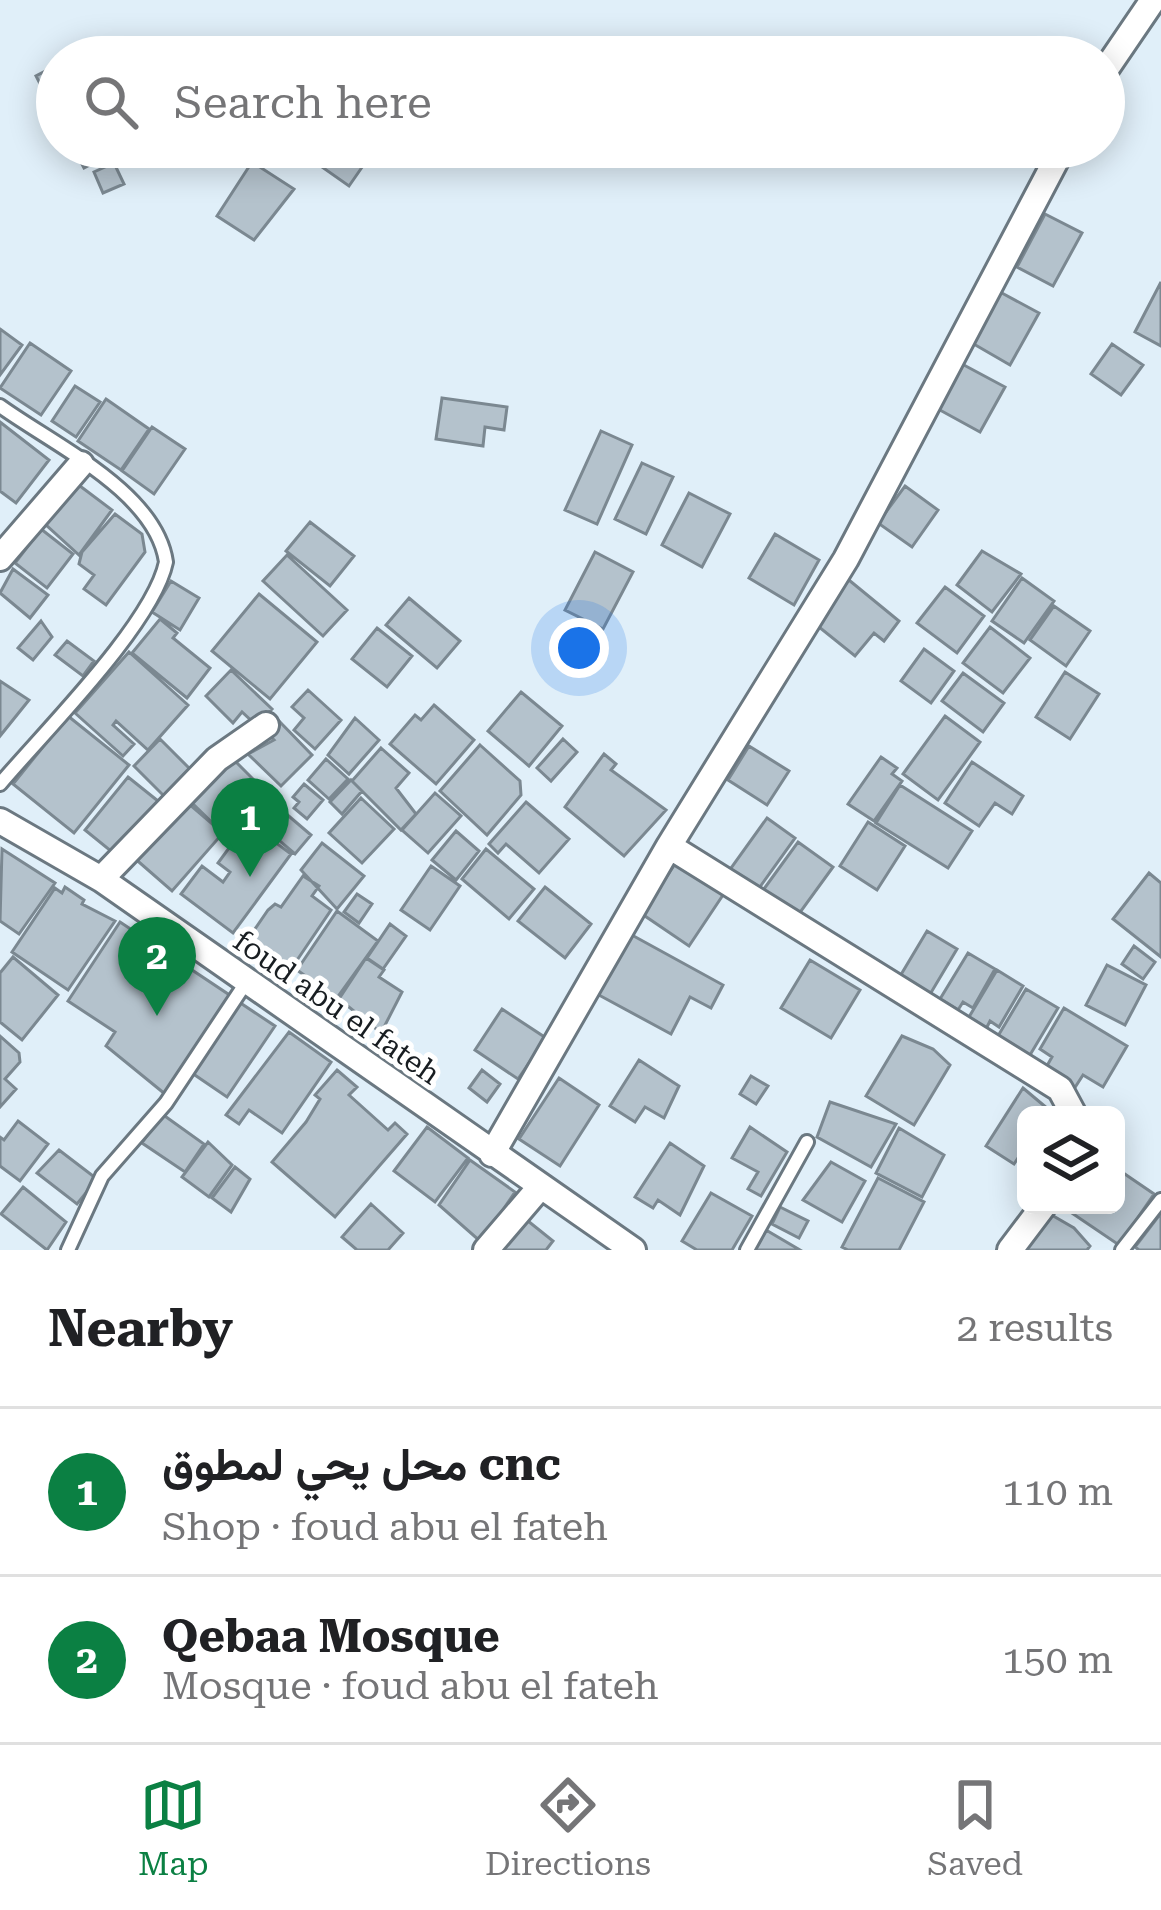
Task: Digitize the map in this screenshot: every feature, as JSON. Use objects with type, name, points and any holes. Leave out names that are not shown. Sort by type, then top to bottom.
[{"type":"street","points":[[1125,41],[1153,0]]},
{"type":"street","points":[[492,1154],[669,846],[846,559],[1053,168]]},
{"type":"street","points":[[0,558],[81,464]]},
{"type":"street","points":[[101,879],[217,759],[266,725]]},
{"type":"street","name":"foud abu el fateh","points":[[2,825],[101,879],[633,1250]]},
{"type":"street","points":[[669,846],[1060,1089],[1069,1106]]},
{"type":"street","points":[[486,1250],[540,1187]]},
{"type":"street","points":[[1010,1250],[1037,1214]]},
{"type":"lane","points":[[0,406],[147,513],[164,547],[163,577],[126,633],[0,784]]},
{"type":"lane","points":[[68,1250],[102,1176],[166,1103],[248,980]]},
{"type":"lane","points":[[746,1250],[807,1142]]},
{"type":"lane","points":[[1123,1250],[1161,1200]]},
{"type":"building","points":[[116,168],[124,184],[103,193],[94,172]]},
{"type":"building","points":[[248,168],[261,168],[294,189],[254,240],[217,216]]},
{"type":"building","points":[[323,168],[361,168],[349,186]]},
{"type":"building","points":[[1045,214],[1082,233],[1053,286],[1017,267]]},
{"type":"building","points":[[1161,282],[1161,346],[1135,332]]},
{"type":"building","points":[[1000,292],[1039,313],[1010,365],[972,343]]},
{"type":"building","points":[[0,329],[22,345],[0,375]]},
{"type":"building","points":[[30,343],[71,371],[41,415],[0,388]]},
{"type":"building","points":[[1112,344],[1143,365],[1121,395],[1091,374]]},
{"type":"building","points":[[962,364],[1005,387],[980,432],[938,409]]},
{"type":"building","points":[[75,386],[100,402],[76,437],[52,421]]},
{"type":"building","points":[[442,398],[507,407],[504,430],[485,427],[483,446],[436,439]]},
{"type":"building","points":[[106,399],[149,429],[121,470],[78,441]]},
{"type":"building","points":[[0,422],[49,460],[16,503],[0,491]]},
{"type":"building","points":[[152,427],[185,449],[154,494],[122,471]]},
{"type":"building","points":[[601,431],[632,445],[597,524],[565,510]]},
{"type":"building","points":[[642,463],[673,477],[646,534],[615,519]]},
{"type":"building","points":[[76,483],[112,510],[79,555],[45,524]]},
{"type":"building","points":[[905,486],[938,510],[912,547],[878,523]]},
{"type":"building","points":[[689,493],[730,514],[702,567],[662,545]]},
{"type":"building","points":[[115,514],[142,534],[145,552],[106,605],[84,589],[94,575],[79,564],[82,552]]},
{"type":"building","points":[[310,522],[354,556],[330,586],[286,551]]},
{"type":"building","points":[[41,529],[73,554],[47,588],[15,563]]},
{"type":"building","points":[[775,534],[819,560],[794,605],[749,578]]},
{"type":"building","points":[[982,551],[1021,574],[992,612],[957,585]]},
{"type":"building","points":[[595,552],[633,572],[603,629],[565,610]]},
{"type":"building","points":[[287,555],[347,610],[323,636],[263,581]]},
{"type":"building","points":[[13,569],[48,595],[30,618],[0,593]]},
{"type":"building","points":[[844,576],[899,621],[884,641],[874,633],[855,656],[809,619]]},
{"type":"building","points":[[1022,578],[1054,601],[1024,643],[992,621]]},
{"type":"building","points":[[171,581],[199,598],[180,630],[152,612]]},
{"type":"building","points":[[945,587],[984,616],[957,653],[917,623]]},
{"type":"building","points":[[259,594],[317,642],[270,699],[212,651]]},
{"type":"building","points":[[409,598],[460,641],[437,668],[386,625]]},
{"type":"building","points":[[1054,606],[1090,631],[1066,666],[1030,640]]},
{"type":"building","points":[[160,619],[177,633],[173,638],[210,668],[187,698],[132,653]]},
{"type":"building","points":[[41,621],[52,637],[33,660],[18,648]]},
{"type":"building","points":[[990,627],[1030,658],[1003,693],[963,663]]},
{"type":"building","points":[[377,628],[412,656],[387,687],[352,659]]},
{"type":"building","points":[[67,641],[94,661],[83,676],[55,655]]},
{"type":"building","points":[[924,649],[954,671],[931,703],[901,681]]},
{"type":"building","points":[[129,652],[188,705],[148,750],[116,721],[113,725],[134,744],[123,756],[75,713]]},
{"type":"building","points":[[231,670],[272,709],[256,725],[242,712],[233,723],[206,696]]},
{"type":"building","points":[[1065,672],[1099,694],[1070,739],[1036,717]]},
{"type":"building","points":[[963,673],[1004,703],[983,732],[942,701]]},
{"type":"building","points":[[0,681],[29,700],[0,736]]},
{"type":"building","points":[[308,690],[341,720],[315,749],[294,730],[304,718],[292,707]]},
{"type":"building","points":[[521,692],[562,726],[529,766],[488,731]]},
{"type":"building","points":[[434,705],[474,740],[436,784],[390,744],[415,715],[421,720]]},
{"type":"building","points":[[68,716],[129,765],[74,833],[13,784]]},
{"type":"building","points":[[945,716],[980,742],[938,800],[903,774]]},
{"type":"building","points":[[355,718],[379,740],[349,774],[328,755]]},
{"type":"building","points":[[279,721],[312,755],[281,786],[248,754],[274,740],[267,733]]},
{"type":"building","points":[[160,739],[197,776],[170,802],[134,766]]},
{"type":"building","points":[[563,739],[577,752],[551,781],[537,768]]},
{"type":"building","points":[[480,745],[520,781],[521,795],[487,835],[440,791]]},
{"type":"building","points":[[749,746],[789,771],[767,805],[728,780]]},
{"type":"building","points":[[381,748],[409,773],[396,788],[416,814],[401,830],[352,781]]},
{"type":"building","points":[[604,754],[616,764],[611,770],[666,810],[624,856],[565,807]]},
{"type":"building","points":[[231,757],[268,794],[227,837],[189,800]]},
{"type":"building","points":[[881,757],[897,768],[892,774],[902,781],[874,821],[848,804]]},
{"type":"building","points":[[326,759],[348,779],[329,799],[308,780]]},
{"type":"building","points":[[972,762],[1023,796],[1012,814],[995,803],[979,826],[945,803]]},
{"type":"building","points":[[128,777],[163,805],[117,856],[85,830]]},
{"type":"building","points":[[351,780],[362,791],[342,814],[330,802]]},
{"type":"building","points":[[304,784],[323,800],[307,819],[294,808],[299,802],[293,797]]},
{"type":"building","points":[[900,785],[972,831],[948,868],[876,823]]},
{"type":"building","points":[[435,793],[461,816],[428,853],[402,830]]},
{"type":"building","points":[[268,796],[284,809],[266,833],[249,820]]},
{"type":"building","points":[[182,798],[223,833],[172,891],[132,856]]},
{"type":"building","points":[[361,798],[394,829],[362,863],[329,833]]},
{"type":"building","points":[[526,802],[569,839],[539,873],[506,844],[498,853],[489,844]]},
{"type":"building","points":[[284,812],[311,835],[295,854],[268,831]]},
{"type":"building","points":[[767,818],[795,838],[757,891],[729,871]]},
{"type":"building","points":[[248,822],[291,854],[233,933],[181,894],[202,866],[223,882],[230,872],[218,863]]},
{"type":"building","points":[[868,822],[905,846],[877,890],[840,866]]},
{"type":"building","points":[[456,831],[479,851],[456,880],[432,860]]},
{"type":"building","points":[[798,842],[833,867],[796,918],[761,893]]},
{"type":"building","points":[[322,843],[364,876],[337,909],[301,870]]},
{"type":"building","points":[[2,849],[55,883],[19,934],[0,921]]},
{"type":"building","points":[[486,849],[534,889],[509,919],[462,879]]},
{"type":"building","points":[[679,858],[727,889],[689,946],[642,914]]},
{"type":"building","points":[[431,866],[460,886],[430,930],[401,910]]},
{"type":"building","points":[[1149,873],[1161,883],[1161,957],[1113,919]]},
{"type":"building","points":[[303,876],[319,886],[312,896],[331,910],[289,972],[246,942],[268,910],[275,904],[281,907]]},
{"type":"building","points":[[65,887],[84,900],[82,904],[115,921],[68,990],[12,952],[55,888],[62,893]]},
{"type":"building","points":[[545,887],[591,924],[565,958],[518,921]]},
{"type":"building","points":[[357,894],[372,904],[359,923],[344,912]]},
{"type":"building","points":[[337,911],[378,941],[337,998],[297,970]]},
{"type":"building","points":[[120,922],[234,998],[165,1094],[106,1046],[115,1032],[68,1001]]},
{"type":"building","points":[[390,924],[406,936],[383,969],[367,958]]},
{"type":"building","points":[[927,931],[957,949],[926,1001],[896,983]]},
{"type":"building","points":[[630,934],[723,985],[711,1008],[690,997],[671,1034],[597,994]]},
{"type":"building","points":[[1134,946],[1155,962],[1143,979],[1122,964]]},
{"type":"building","points":[[968,953],[995,969],[973,1008],[963,1002],[958,1010],[940,999]]},
{"type":"building","points":[[13,957],[58,995],[22,1040],[0,1022],[0,973]]},
{"type":"building","points":[[366,958],[384,970],[379,977],[402,992],[381,1033],[339,999]]},
{"type":"building","points":[[810,960],[860,990],[831,1038],[781,1008]]},
{"type":"building","points":[[1107,965],[1146,985],[1125,1025],[1086,1005]]},
{"type":"building","points":[[997,970],[1023,986],[999,1027],[990,1021],[984,1033],[966,1022]]},
{"type":"building","points":[[1026,989],[1058,1008],[1027,1060],[995,1041]]},
{"type":"building","points":[[236,1000],[275,1026],[227,1097],[189,1071]]},
{"type":"building","points":[[1064,1008],[1127,1046],[1103,1087],[1083,1075],[1074,1089],[1044,1071],[1052,1057],[1040,1049]]},
{"type":"building","points":[[502,1009],[546,1038],[518,1079],[475,1050]]},
{"type":"building","points":[[289,1032],[331,1062],[282,1133],[249,1110],[239,1124],[226,1115]]},
{"type":"building","points":[[0,1036],[19,1053],[20,1062],[5,1079],[16,1089],[0,1107]]},
{"type":"building","points":[[902,1036],[933,1049],[950,1065],[914,1125],[866,1096]]},
{"type":"building","points":[[639,1060],[679,1086],[664,1118],[645,1107],[635,1122],[610,1106]]},
{"type":"building","points":[[337,1070],[357,1087],[349,1095],[388,1130],[395,1123],[407,1134],[335,1217],[272,1162],[306,1122],[320,1099],[315,1095]]},
{"type":"building","points":[[482,1070],[500,1084],[487,1102],[469,1088]]},
{"type":"building","points":[[751,1076],[768,1086],[756,1104],[740,1094]]},
{"type":"building","points":[[559,1078],[599,1105],[560,1166],[519,1139]]},
{"type":"building","points":[[1023,1088],[1044,1106],[1017,1106],[1014,1164],[986,1146]]},
{"type":"building","points":[[830,1102],[896,1124],[871,1167],[817,1137]]},
{"type":"building","points":[[162,1114],[204,1144],[185,1172],[142,1143]]},
{"type":"building","points":[[18,1121],[48,1144],[20,1181],[0,1166],[0,1137],[4,1140]]},
{"type":"building","points":[[427,1127],[468,1158],[435,1202],[394,1171]]},
{"type":"building","points":[[750,1127],[787,1152],[761,1196],[748,1189],[758,1172],[732,1158]]},
{"type":"building","points":[[899,1128],[944,1155],[922,1197],[876,1173]]},
{"type":"building","points":[[208,1142],[232,1165],[209,1197],[182,1177]]},
{"type":"building","points":[[670,1143],[704,1166],[680,1215],[658,1200],[653,1208],[635,1197]]},
{"type":"building","points":[[59,1150],[97,1179],[77,1204],[37,1173]]},
{"type":"building","points":[[470,1160],[515,1192],[481,1242],[439,1205]]},
{"type":"building","points":[[831,1162],[865,1181],[842,1222],[803,1200]]},
{"type":"building","points":[[235,1167],[250,1179],[231,1212],[212,1198]]},
{"type":"building","points":[[1125,1174],[1154,1194],[1119,1245],[1073,1214],[1125,1214]]},
{"type":"building","points":[[878,1178],[924,1202],[899,1250],[848,1250],[842,1247]]},
{"type":"building","points":[[23,1187],[66,1222],[47,1250],[1,1214]]},
{"type":"building","points":[[711,1193],[752,1216],[732,1250],[697,1250],[682,1241]]},
{"type":"building","points":[[371,1204],[403,1233],[388,1250],[357,1250],[342,1237]]},
{"type":"building","points":[[780,1207],[808,1221],[799,1238],[772,1224]]},
{"type":"building","points":[[1161,1213],[1161,1250],[1139,1250],[1135,1247]]},
{"type":"building","points":[[1040,1214],[1050,1214],[1074,1228],[1090,1246],[1087,1250],[1014,1250]]},
{"type":"building","points":[[523,1217],[553,1241],[546,1250],[503,1250],[503,1242]]},
{"type":"building","points":[[766,1230],[800,1250],[755,1250]]},
{"type":"place","name":"محل يحي لمطوق cnc","points":[[250,877]]},
{"type":"place","name":"Qebaa Mosque","points":[[157,1016]]}]
